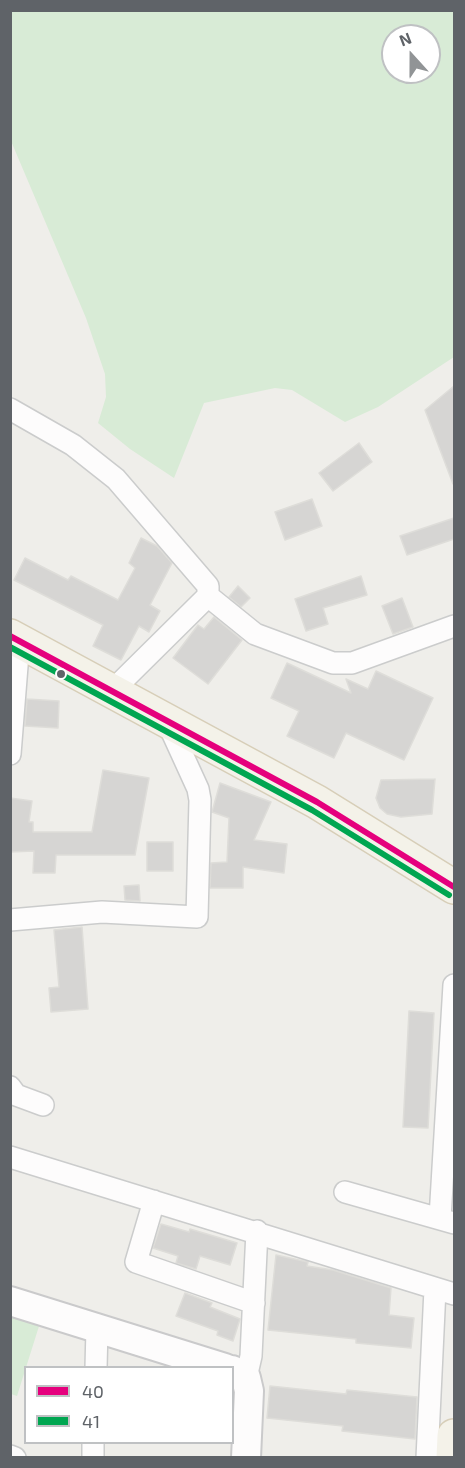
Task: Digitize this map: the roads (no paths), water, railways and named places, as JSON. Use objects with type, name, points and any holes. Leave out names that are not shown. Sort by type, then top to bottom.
[{"type":"main road","points":[[15,639],[317,802],[454,887]]},
{"type":"main road","points":[[453,1458],[454,1436]]},
{"type":"street","points":[[10,409],[74,445],[116,480],[208,586],[208,596],[113,690]]},
{"type":"street","points":[[208,596],[255,634],[333,663],[352,663],[454,626]]},
{"type":"street","points":[[10,754],[15,639]]},
{"type":"street","points":[[10,920],[102,912],[198,917],[200,800],[198,789],[165,719]]},
{"type":"street","points":[[345,1192],[447,1221],[454,985]]},
{"type":"street","points":[[10,1087],[16,1095],[43,1105]]},
{"type":"street","points":[[10,1157],[444,1291],[427,1458]]},
{"type":"street","points":[[154,1202],[136,1262],[254,1303]]},
{"type":"street","points":[[246,1458],[249,1391],[235,1372],[251,1356],[258,1232]]},
{"type":"street","points":[[10,1301],[216,1366]]},
{"type":"street","points":[[96,1366],[97,1328]]},
{"type":"street","points":[[10,1456],[15,1458]]}]
